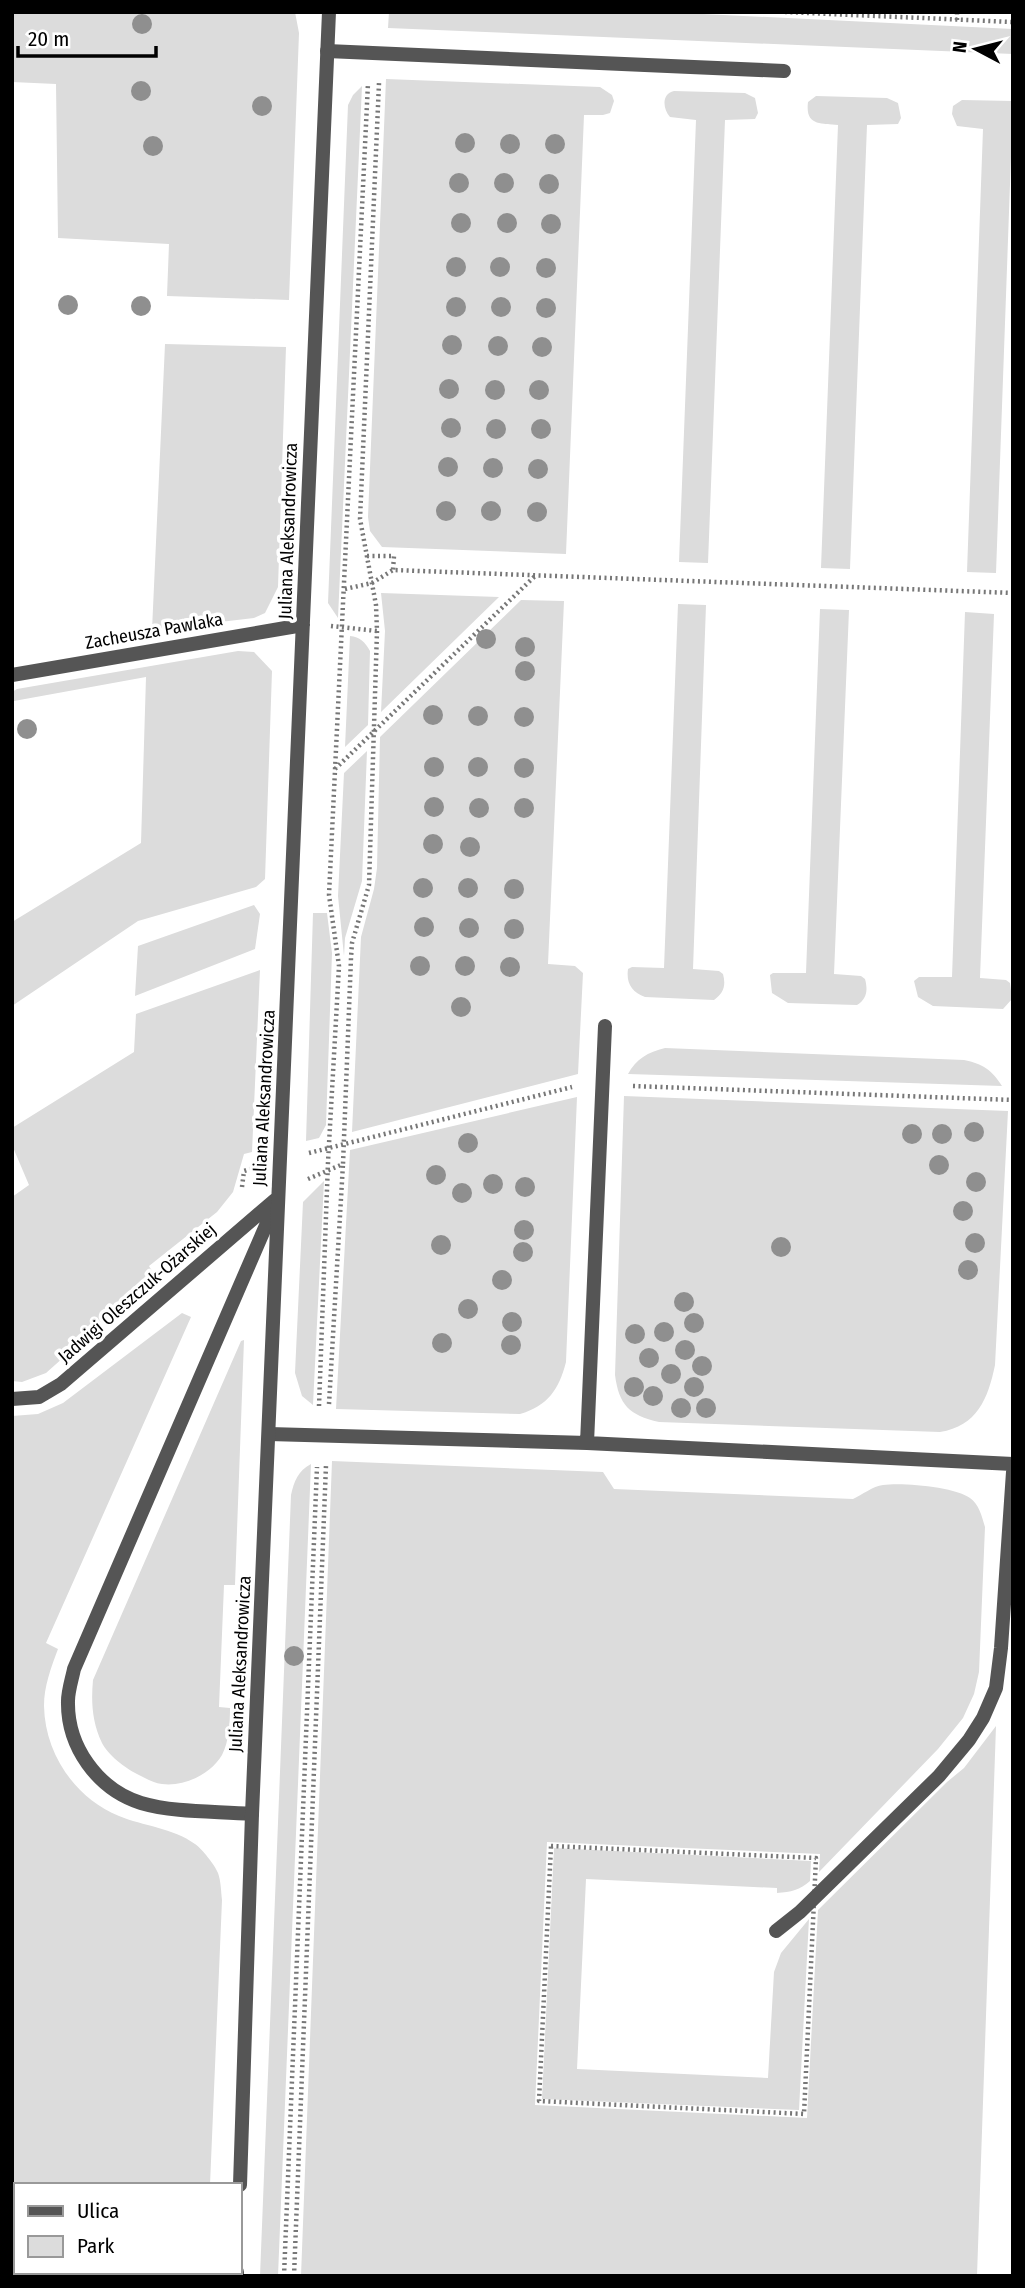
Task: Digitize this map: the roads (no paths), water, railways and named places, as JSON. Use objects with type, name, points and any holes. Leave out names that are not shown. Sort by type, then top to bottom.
[{"type":"street","name":"Juliana Aleksandrowicza","points":[[240,2183],[252,1814],[329,12]]},
{"type":"street","points":[[327,51],[784,71]]},
{"type":"street","name":"Zacheusza Pawlaka","points":[[12,675],[303,625]]},
{"type":"street","points":[[587,1443],[605,1026]]},
{"type":"street","points":[[252,1814],[174,1808],[140,1802],[109,1787],[89,1766],[75,1741],[68,1701],[74,1669],[279,1190]]},
{"type":"street","name":"Jadwigi Oleszczuk-Ożarskiej","points":[[12,1399],[39,1397],[61,1384],[279,1190]]},
{"type":"street","points":[[269,1433],[587,1443],[1013,1464]]},
{"type":"street","points":[[776,1931],[814,1898],[939,1776],[969,1740],[983,1718],[996,1688],[1002,1648],[1013,1472]]}]
